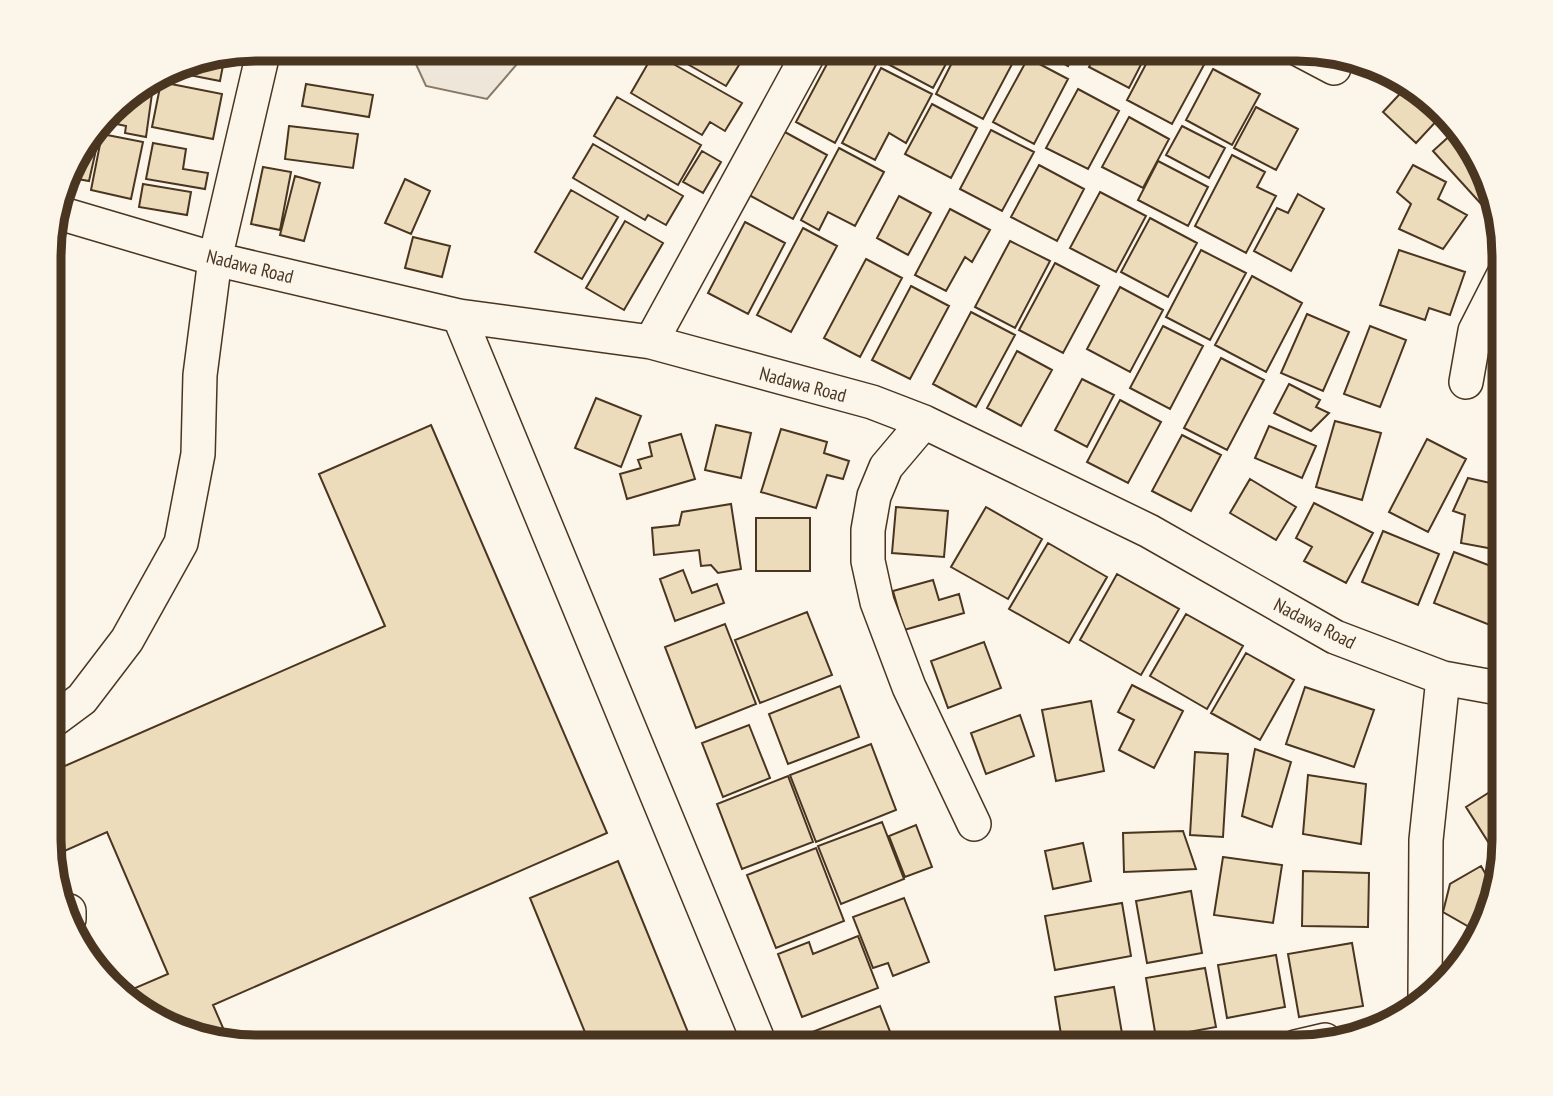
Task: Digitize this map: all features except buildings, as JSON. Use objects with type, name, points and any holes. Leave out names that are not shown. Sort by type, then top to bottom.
[{"type":"street","points":[[62,714],[82,699],[127,640],[181,543],[198,454],[200,375],[215,259],[261,62]]},
{"type":"street","points":[[651,342],[804,62]]},
{"type":"street","points":[[1326,64],[1334,68]]},
{"type":"street","name":"Nadawa Road","points":[[66,215],[215,259],[459,316],[651,342],[872,402],[924,422],[1149,531],[1335,637],[1443,678],[1491,687]]},
{"type":"street","points":[[1466,382],[1475,331],[1491,300]]},
{"type":"street","points":[[459,316],[756,1034]]},
{"type":"street","points":[[924,422],[886,467],[874,496],[868,530],[868,562],[877,601],[909,687],[974,824]]},
{"type":"street","points":[[1425,987],[1426,840],[1443,678]]},
{"type":"shaded area","points":[[415,62],[519,62],[487,99],[426,86]]}]
